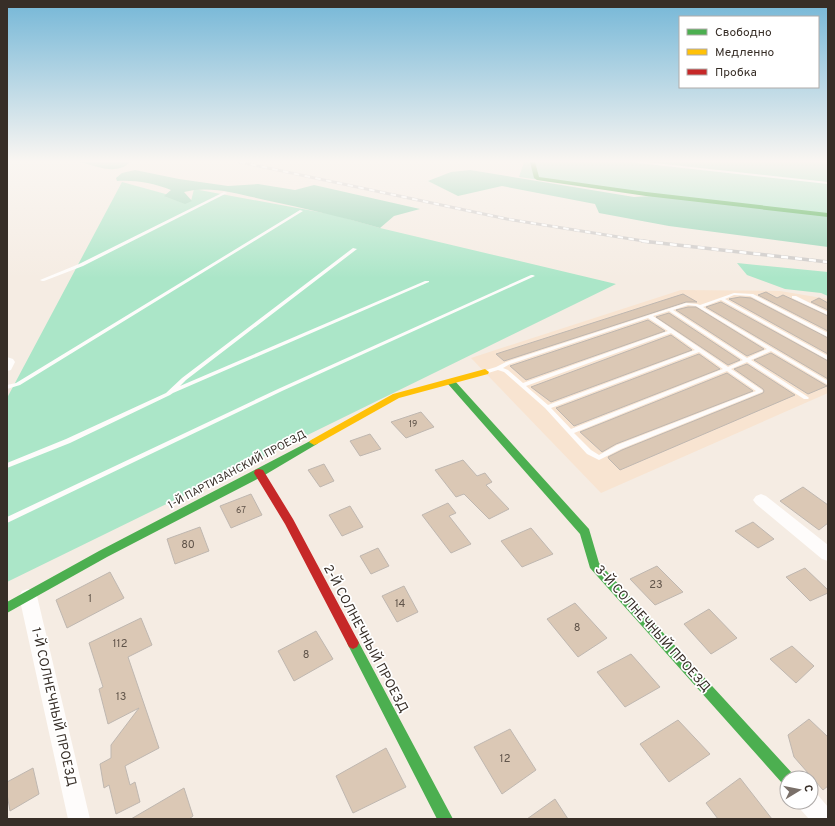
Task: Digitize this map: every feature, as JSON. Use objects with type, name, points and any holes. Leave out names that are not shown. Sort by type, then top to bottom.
[{"type":"street","points":[[703,201],[828,215]]},
{"type":"street","name":"1-Й ПАРТИЗАНСКИЙ ПРОЕЗД","points":[[7,608],[103,554],[259,473],[396,396],[485,372]]},
{"type":"street","name":"3-Й СОЛНЕЧНЫЙ ПРОЕЗД","points":[[451,382],[585,532],[594,565],[780,770]]},
{"type":"street","name":"2-Й СОЛНЕЧНЫЙ ПРОЕЗД","points":[[259,473],[289,522],[445,819]]},
{"type":"street","points":[[761,500],[828,554]]},
{"type":"street","name":"1-Й СОЛНЕЧНЫЙ ПРОЕЗД","points":[[28,596],[79,819]]},
{"type":"street","points":[[816,810],[824,819]]},
{"type":"lane","points":[[42,280],[81,265],[212,201]]},
{"type":"lane","points":[[7,387],[18,384],[301,211]]},
{"type":"lane","points":[[168,394],[184,379],[355,250]]},
{"type":"lane","points":[[7,520],[280,390],[533,276]]},
{"type":"lane","points":[[7,466],[68,441],[168,394],[427,282]]},
{"type":"lane","points":[[701,306],[734,294],[751,295],[828,335]]},
{"type":"lane","points":[[794,297],[828,314]]},
{"type":"lane","points":[[722,299],[828,358]]},
{"type":"lane","points":[[485,372],[508,363],[691,303],[701,306],[828,383]]},
{"type":"lane","points":[[670,310],[806,398]]},
{"type":"lane","points":[[498,368],[506,371],[523,385],[547,407],[589,452],[599,458],[620,447],[760,392],[649,316]]},
{"type":"lane","points":[[523,385],[672,331]]},
{"type":"lane","points":[[570,432],[726,369],[771,349]]},
{"type":"lane","points":[[547,407],[699,350]]},
{"type":"shaded area","points":[[681,290],[780,291],[828,299],[828,393],[601,493],[471,358]]},
{"type":"green space","points":[[112,201],[257,201],[335,215],[380,228],[616,284],[7,582],[7,398]]},
{"type":"green space","points":[[176,201],[192,201],[185,204]]},
{"type":"green space","points":[[269,201],[383,201],[420,209],[394,216],[380,228]]},
{"type":"green space","points":[[577,201],[697,201],[828,214],[828,247],[669,226],[599,213],[595,204]]},
{"type":"green space","points":[[696,201],[828,201],[828,218]]},
{"type":"green space","points":[[737,263],[828,272],[828,296],[821,293],[785,289],[747,275]]},
{"type":"building","points":[[766,292],[777,298],[783,295],[828,316],[828,331],[758,295]]},
{"type":"building","points":[[683,294],[697,302],[686,302],[504,361],[496,354]]},
{"type":"building","points":[[740,297],[751,298],[828,338],[828,354],[729,299]]},
{"type":"building","points":[[819,298],[828,303],[828,310],[811,302]]},
{"type":"building","points":[[721,302],[828,361],[828,379],[706,307]]},
{"type":"building","points":[[696,307],[764,349],[747,356],[676,310]]},
{"type":"building","points":[[669,313],[740,360],[728,365],[656,317]]},
{"type":"building","points":[[648,320],[665,331],[526,380],[510,366]]},
{"type":"building","points":[[671,335],[692,350],[551,402],[531,387]]},
{"type":"building","points":[[771,353],[827,386],[808,394],[754,360]]},
{"type":"building","points":[[699,354],[720,369],[574,426],[556,408]]},
{"type":"building","points":[[747,364],[795,395],[620,470],[609,459],[608,457],[622,450],[763,393],[763,389],[734,369]]},
{"type":"building","points":[[727,373],[753,391],[616,444],[602,452],[580,432]]},
{"type":"building","points":[[421,412],[434,427],[406,438],[391,422]]},
{"type":"building","points":[[370,434],[381,449],[360,456],[350,441]]},
{"type":"building","points":[[463,460],[477,476],[485,473],[492,482],[486,485],[509,509],[489,519],[464,494],[456,497],[435,470]]},
{"type":"building","points":[[324,464],[334,481],[320,487],[308,470]]},
{"type":"building","points":[[803,487],[828,505],[828,523],[819,530],[780,501]]},
{"type":"building","points":[[251,494],[262,515],[231,528],[220,506]]},
{"type":"building","points":[[448,503],[456,513],[449,516],[471,544],[451,553],[422,515]]},
{"type":"building","points":[[350,506],[363,527],[342,536],[329,515]]},
{"type":"building","points":[[753,522],[774,539],[758,548],[735,531]]},
{"type":"building","points":[[200,527],[209,551],[175,564],[167,539]]},
{"type":"building","points":[[531,528],[553,554],[522,567],[501,541]]},
{"type":"building","points":[[378,548],[389,566],[371,574],[360,556]]},
{"type":"building","points":[[657,566],[683,592],[655,605],[630,579]]},
{"type":"building","points":[[805,568],[828,590],[828,593],[810,601],[786,577]]},
{"type":"building","points":[[110,572],[124,598],[67,628],[56,600]]},
{"type":"building","points":[[404,586],[418,612],[397,622],[382,596]]},
{"type":"building","points":[[575,603],[607,638],[578,657],[547,619]]},
{"type":"building","points":[[709,609],[737,638],[711,654],[684,624]]},
{"type":"building","points":[[141,618],[152,645],[128,657],[159,748],[125,766],[130,785],[135,782],[140,802],[116,814],[109,785],[104,788],[100,764],[111,758],[111,745],[139,708],[108,724],[99,689],[103,687],[89,643]]},
{"type":"building","points":[[316,631],[333,659],[294,681],[278,651]]},
{"type":"building","points":[[792,646],[814,666],[796,683],[770,659]]},
{"type":"building","points":[[631,654],[660,687],[625,707],[597,672]]},
{"type":"building","points":[[809,719],[828,737],[828,786],[823,790],[819,785],[819,770],[805,770],[794,757],[788,735]]},
{"type":"building","points":[[678,720],[710,754],[669,782],[640,744]]},
{"type":"building","points":[[510,729],[536,770],[502,794],[474,747]]},
{"type":"building","points":[[386,748],[406,787],[353,813],[336,776]]},
{"type":"building","points":[[33,768],[39,794],[10,811],[7,794],[7,782]]},
{"type":"building","points":[[740,778],[772,819],[718,819],[706,803]]},
{"type":"building","points":[[184,788],[193,816],[189,819],[131,819]]},
{"type":"building","points":[[555,799],[568,819],[527,819]]},
{"type":"railway","points":[[421,201],[507,219],[648,242]]},
{"type":"railway","points":[[642,241],[648,242]]},
{"type":"railway","points":[[648,242],[828,262]]},
{"type":"traffic: fast","points":[[703,201],[828,215]]},
{"type":"traffic: fast","points":[[451,382],[585,532],[594,565],[780,770]]},
{"type":"traffic: fast","points":[[7,608],[103,554],[259,473],[314,442]]},
{"type":"traffic: fast","points":[[353,643],[445,819]]},
{"type":"traffic: slow","points":[[314,442],[396,396],[485,372]]},
{"type":"traffic: jam","points":[[259,473],[289,522],[353,643]]}]
